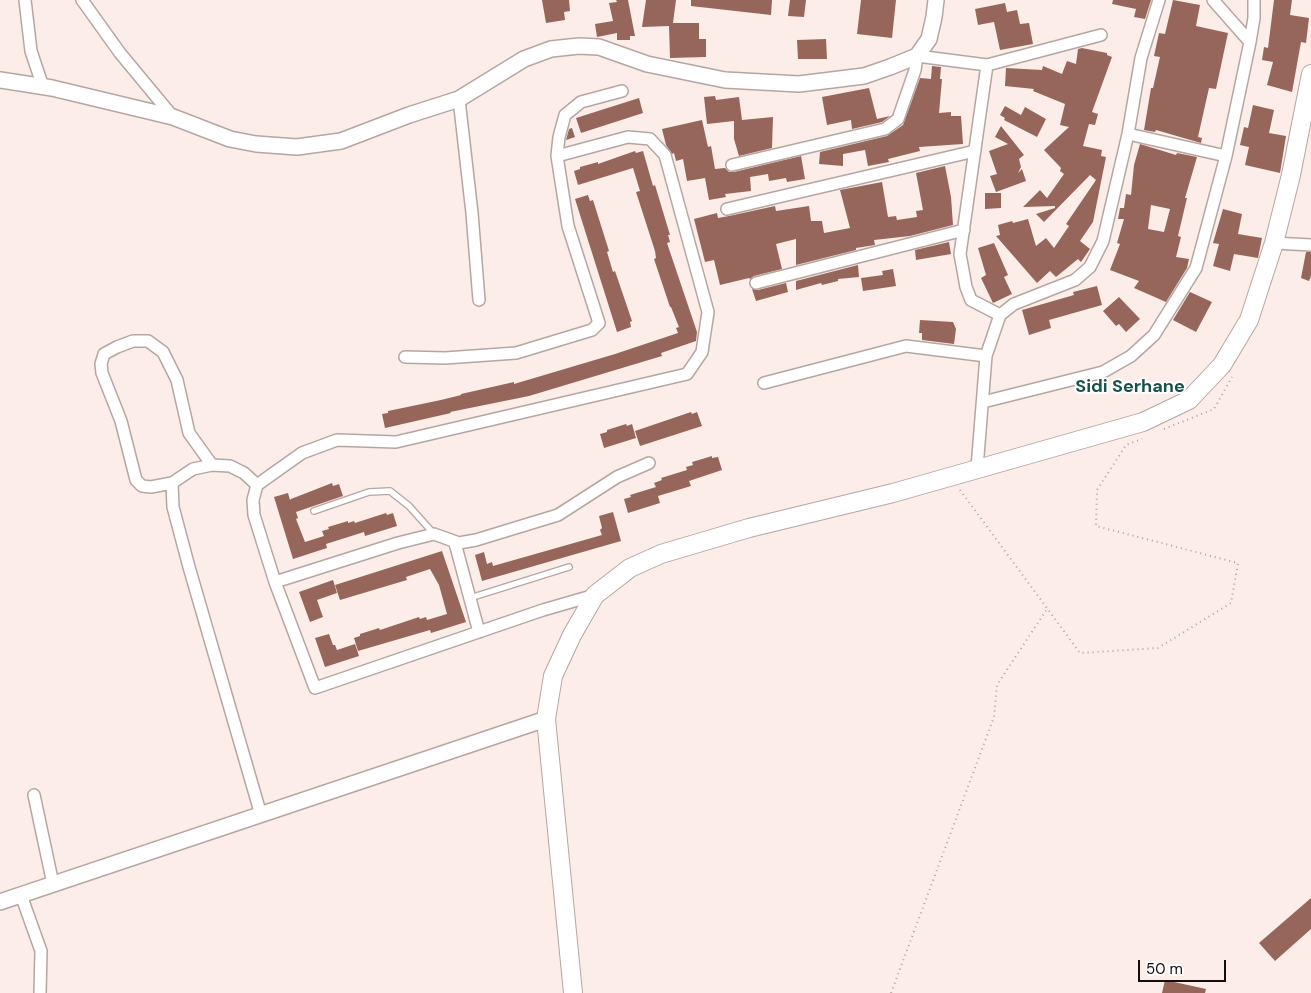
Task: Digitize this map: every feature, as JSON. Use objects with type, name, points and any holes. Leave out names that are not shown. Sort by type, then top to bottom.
[{"type":"main road","points":[[0,80],[43,87],[173,117],[230,139],[256,144],[297,147],[341,141],[409,115],[459,99],[524,59],[551,49],[578,46],[599,47],[647,64],[726,80],[799,84],[864,76],[917,56],[929,39],[936,0]]},
{"type":"main road","points":[[573,993],[546,719],[552,676],[572,635],[595,596],[630,568],[661,554],[749,528],[893,493],[1142,422],[1189,400],[1222,365],[1249,320],[1274,242],[1291,176],[1311,74]]},
{"type":"main road","points":[[0,902],[546,719]]},
{"type":"street","points":[[25,0],[31,50],[43,87]]},
{"type":"street","points":[[82,0],[120,52],[173,117]]},
{"type":"street","points":[[978,468],[986,356],[1000,315],[1014,304],[1075,280],[1090,266],[1103,242],[1128,134],[1141,58],[1160,0]]},
{"type":"street","points":[[1213,0],[1250,42]]},
{"type":"street","points":[[983,402],[1103,372],[1131,356],[1154,335],[1196,268],[1226,156],[1250,42],[1254,18],[1254,0]]},
{"type":"street","points":[[732,165],[885,129],[898,119],[915,70],[917,56],[988,64],[1101,35]]},
{"type":"street","points":[[988,64],[960,254],[966,287],[971,300],[1000,315]]},
{"type":"street","points":[[405,357],[445,358],[516,353],[592,330],[598,323],[568,226],[557,156],[559,137],[565,115],[581,102],[622,91]]},
{"type":"street","points":[[459,99],[472,213],[479,300]]},
{"type":"street","points":[[1128,134],[1226,156]]},
{"type":"street","points":[[557,156],[628,137],[650,139],[664,156],[708,312],[702,352],[687,374],[396,442],[337,440],[302,453],[257,485],[253,500],[254,515],[275,582],[315,688],[543,610],[595,596]]},
{"type":"street","points":[[727,209],[975,151]]},
{"type":"street","points":[[756,283],[964,230]]},
{"type":"street","points":[[1274,242],[1311,245]]},
{"type":"street","points":[[212,465],[189,433],[178,380],[163,352],[148,341],[132,341],[104,354],[101,364],[102,373],[121,421],[136,480],[142,486],[151,487],[172,483],[193,469],[212,465],[230,466],[244,473],[257,485]]},
{"type":"street","points":[[764,383],[906,346],[986,356]]},
{"type":"street","points":[[275,582],[398,543],[434,534],[454,542],[476,540],[558,515],[617,477],[649,463]]},
{"type":"street","points":[[172,483],[173,507],[189,567],[261,815]]},
{"type":"street","points":[[454,542],[479,632]]},
{"type":"street","points":[[34,795],[53,884]]},
{"type":"street","points":[[20,895],[41,951],[40,993]]},
{"type":"lane","points":[[314,511],[369,492],[390,491],[409,506],[434,534]]},
{"type":"lane","points":[[470,598],[569,567]]},
{"type":"path","points":[[1161,430],[1214,409],[1236,371],[1222,365]]},
{"type":"path","points":[[949,476],[1080,653],[1158,648],[1231,603],[1238,563],[1096,526],[1097,490],[1126,445],[1144,438]]},
{"type":"path","points":[[891,993],[994,717],[997,685],[1047,609]]},
{"type":"building","points":[[542,0],[569,0],[570,11],[564,12],[565,20],[546,23]]},
{"type":"building","points":[[616,0],[628,0],[635,36],[630,36],[630,40],[617,40],[617,33],[597,37],[595,24],[613,21],[609,3],[617,2]]},
{"type":"building","points":[[646,0],[676,0],[673,23],[699,23],[699,39],[706,39],[706,57],[670,58],[669,26],[642,27]]},
{"type":"building","points":[[691,0],[772,0],[771,15],[691,6]]},
{"type":"building","points":[[790,0],[806,0],[804,17],[788,16]]},
{"type":"building","points":[[861,0],[896,0],[892,38],[857,34]]},
{"type":"building","points":[[1113,0],[1151,0],[1145,19],[1134,17],[1136,9],[1112,4]]},
{"type":"building","points":[[1173,0],[1200,5],[1196,26],[1228,33],[1216,89],[1209,88],[1198,137],[1202,138],[1201,143],[1156,130],[1155,132],[1144,130],[1151,88],[1153,88],[1160,57],[1154,56],[1159,33],[1165,34]]},
{"type":"building","points":[[1274,0],[1292,0],[1290,15],[1309,18],[1306,43],[1301,42],[1292,92],[1267,85],[1273,62],[1262,60],[1264,47],[1268,48]]},
{"type":"building","points":[[1005,3],[1007,12],[1017,10],[1020,24],[1029,23],[1033,44],[1000,50],[994,22],[978,25],[975,9]]},
{"type":"building","points":[[826,39],[827,59],[798,59],[797,40]]},
{"type":"building","points":[[1082,48],[1107,53],[1107,55],[1112,57],[1092,112],[1098,114],[1095,125],[1089,124],[1083,146],[1102,150],[1101,156],[1106,157],[1093,222],[1080,241],[1090,249],[1081,262],[1078,259],[1056,277],[1050,271],[1037,283],[996,236],[1000,235],[998,225],[1028,219],[1036,246],[1046,238],[1054,248],[1069,226],[1066,224],[1096,180],[1090,175],[1044,222],[1036,214],[1055,208],[1055,206],[1023,207],[1040,190],[1047,198],[1064,174],[1060,171],[1061,168],[1044,150],[1069,127],[1060,125],[1065,104],[1033,91],[1034,89],[1005,86],[1006,68],[1042,70],[1043,66],[1062,74],[1067,61],[1076,64],[1078,49]]},
{"type":"building","points":[[932,66],[941,67],[940,79],[942,79],[939,113],[951,112],[951,116],[961,116],[963,144],[919,147],[920,151],[888,159],[889,162],[868,166],[865,150],[843,154],[843,166],[819,164],[820,152],[887,136],[903,125],[920,78],[931,79]]},
{"type":"building","points":[[869,88],[877,119],[890,116],[882,122],[852,129],[851,120],[827,125],[822,97]]},
{"type":"building","points":[[715,96],[716,100],[739,97],[742,120],[773,117],[772,148],[739,156],[734,139],[734,121],[707,124],[704,97]]},
{"type":"building","points":[[639,98],[643,113],[581,133],[576,118]]},
{"type":"building","points":[[1253,105],[1274,110],[1269,133],[1286,136],[1280,173],[1245,165],[1249,147],[1240,145],[1244,127],[1248,128]]},
{"type":"building","points":[[1005,106],[1021,115],[1025,107],[1046,119],[1037,137],[1004,120],[1005,118],[1000,115]]},
{"type":"building","points":[[702,120],[708,147],[711,146],[715,169],[725,168],[729,172],[734,172],[801,156],[805,179],[787,182],[786,178],[769,181],[768,174],[750,177],[751,191],[725,194],[726,197],[709,200],[705,178],[687,181],[683,159],[676,161],[674,153],[672,154],[666,145],[662,129]]},
{"type":"building","points":[[1001,126],[1024,155],[1019,159],[1021,167],[1018,173],[1022,169],[1026,181],[996,192],[990,176],[997,174],[989,151],[1008,144],[995,137]]},
{"type":"building","points":[[572,128],[575,137],[566,140],[569,129]]},
{"type":"building","points":[[1140,144],[1176,155],[1177,153],[1197,157],[1185,198],[1187,198],[1178,236],[1181,237],[1176,257],[1189,259],[1187,268],[1166,302],[1134,288],[1139,281],[1110,270],[1120,244],[1117,243],[1124,219],[1118,219],[1120,208],[1124,208],[1126,194],[1131,195],[1134,165]],"holes":[[[1151,205],[1170,209],[1164,232],[1148,229]]]},
{"type":"building","points":[[635,151],[636,153],[643,151],[653,186],[655,185],[670,235],[668,235],[670,242],[667,243],[697,332],[696,341],[661,353],[662,356],[529,396],[450,412],[385,428],[382,414],[388,413],[388,411],[514,382],[514,384],[678,333],[676,328],[679,327],[670,307],[654,259],[656,258],[655,251],[636,192],[640,191],[633,168],[578,185],[574,171],[580,169],[580,167],[598,162],[598,164]]},
{"type":"building","points":[[945,166],[951,197],[953,225],[910,236],[874,240],[875,245],[856,248],[856,250],[796,265],[796,239],[776,244],[782,269],[754,276],[750,279],[720,285],[714,260],[705,262],[694,219],[717,213],[718,218],[775,206],[776,211],[809,206],[811,221],[822,221],[824,233],[850,228],[840,190],[882,182],[888,217],[896,216],[897,220],[917,217],[916,211],[923,210],[916,173]]},
{"type":"building","points":[[985,193],[1001,193],[1001,208],[985,209]]},
{"type":"building","points":[[588,195],[590,201],[593,200],[609,251],[607,252],[613,272],[615,271],[632,321],[630,322],[631,327],[617,332],[575,199]]},
{"type":"building","points":[[1223,209],[1242,214],[1238,234],[1262,238],[1258,258],[1234,254],[1230,271],[1213,266],[1219,244],[1213,243]]},
{"type":"building","points":[[949,242],[951,254],[916,260],[915,250]]},
{"type":"building","points":[[994,243],[1008,275],[1004,277],[1012,294],[993,303],[981,278],[986,275],[978,248]]},
{"type":"building","points":[[1306,252],[1311,252],[1311,276],[1309,281],[1301,278]]},
{"type":"building","points":[[858,265],[859,277],[838,279],[838,281],[822,285],[821,283],[796,290],[796,281]]},
{"type":"building","points":[[893,269],[896,286],[863,291],[861,278],[883,275],[882,271]]},
{"type":"building","points":[[786,283],[788,292],[756,301],[752,289],[758,290]]},
{"type":"building","points":[[1097,286],[1102,305],[1049,320],[1051,328],[1029,335],[1022,310],[1074,295],[1073,292]]},
{"type":"building","points":[[1190,292],[1212,302],[1196,332],[1173,320]]},
{"type":"building","points":[[1119,297],[1140,319],[1126,332],[1119,324],[1116,326],[1103,311]]},
{"type":"building","points":[[920,320],[953,322],[956,329],[954,344],[922,340],[922,333],[919,333]]},
{"type":"building","points":[[691,412],[692,414],[697,412],[702,426],[640,446],[635,431]]},
{"type":"building","points":[[626,424],[627,426],[632,424],[636,438],[604,448],[600,434]]},
{"type":"building","points":[[712,456],[712,458],[718,457],[722,470],[689,481],[691,486],[658,496],[660,503],[628,513],[624,499],[631,497],[630,495],[656,487],[654,483],[662,480],[661,478],[687,470],[686,467],[693,465],[692,462]]},
{"type":"building","points":[[332,483],[333,486],[339,484],[343,496],[296,512],[298,518],[296,519],[305,542],[324,536],[322,531],[329,529],[328,527],[348,521],[348,523],[354,521],[355,523],[386,513],[387,515],[393,513],[397,526],[365,536],[364,532],[326,544],[327,548],[293,559],[274,497],[288,493],[290,500]]},
{"type":"building","points":[[613,512],[621,541],[482,581],[475,555],[484,552],[487,564],[492,562],[493,566],[602,535],[599,516]]},
{"type":"building","points":[[442,551],[466,622],[431,633],[430,630],[358,651],[354,638],[360,636],[360,634],[379,628],[380,630],[419,617],[420,619],[426,617],[427,620],[447,614],[439,585],[430,569],[406,577],[407,580],[340,600],[335,585]]},
{"type":"building","points":[[333,580],[337,593],[317,600],[323,617],[310,622],[299,592]]},
{"type":"building","points":[[329,634],[337,650],[355,644],[359,656],[325,667],[315,638]]},
{"type":"building","points":[[1311,898],[1311,929],[1275,961],[1259,943]]},
{"type":"building","points":[[1165,980],[1206,989],[1205,993],[1162,993]]},
{"type":"district","name":"Sidi Serhane","points":[[1130,387]]}]
